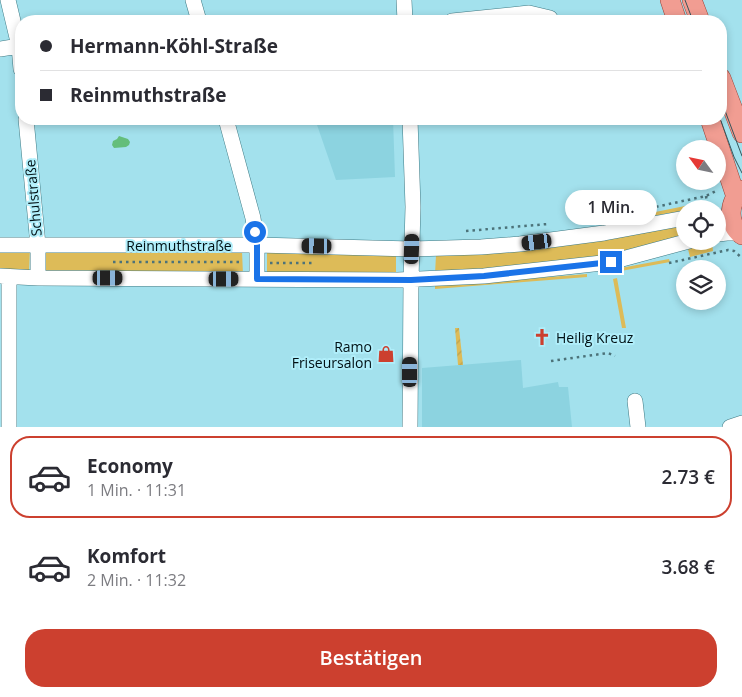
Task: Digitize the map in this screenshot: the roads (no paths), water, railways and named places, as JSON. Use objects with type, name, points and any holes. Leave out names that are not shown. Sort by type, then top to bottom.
[{"type":"main road","points":[[670,0],[676,15]]},
{"type":"main road","points":[[692,0],[698,15]]},
{"type":"main road","points":[[727,94],[742,133]]},
{"type":"main road","points":[[711,125],[729,199],[731,218],[740,234]]},
{"type":"street","points":[[8,0],[15,29]]},
{"type":"street","points":[[193,0],[197,15]]},
{"type":"street","points":[[404,0],[405,15]]},
{"type":"street","points":[[510,15],[529,13],[537,15]]},
{"type":"street","points":[[0,49],[15,47]]},
{"type":"street","name":"Schulstraße","points":[[27,125],[38,245],[38,278]]},
{"type":"street","points":[[228,125],[253,218],[257,245],[257,279]]},
{"type":"street","points":[[410,125],[413,207],[410,427]]},
{"type":"street","name":"Reinmuthstraße","points":[[0,245],[257,245],[412,249],[481,247],[604,233],[676,220]]},
{"type":"street","points":[[726,234],[740,234]]},
{"type":"street","points":[[9,427],[5,277],[411,280],[484,276],[611,262],[676,244]]},
{"type":"street","points":[[635,401],[638,427]]},
{"type":"street","points":[[730,427],[742,423]]},
{"type":"tram line","points":[[685,0],[691,15]]},
{"type":"tram line","points":[[727,116],[742,156]]},
{"type":"tram line","points":[[722,125],[742,173]]},
{"type":"place","name":"Heilig Kreuz","points":[[542,337]]},
{"type":"place","name":"Ramo Friseursalon","points":[[386,354]]}]
